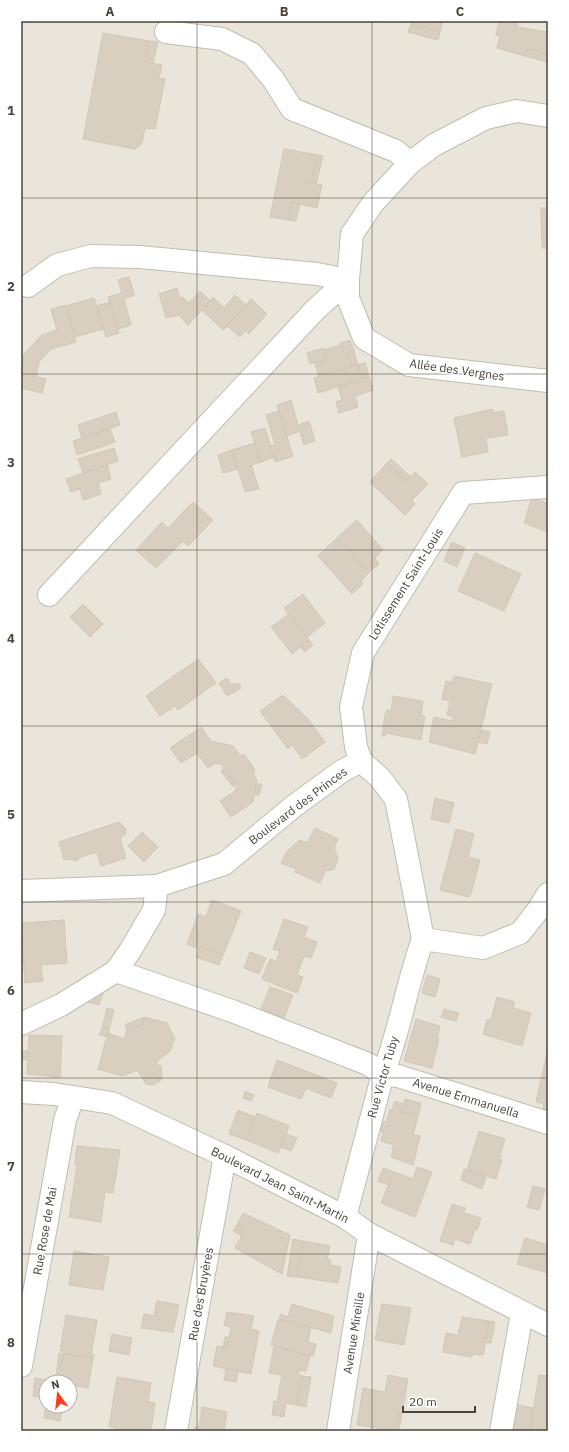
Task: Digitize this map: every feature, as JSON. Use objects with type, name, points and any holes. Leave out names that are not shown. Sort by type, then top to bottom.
[{"type":"street","points":[[166,32],[222,39],[252,54],[273,80],[292,109],[396,151],[410,163]]},
{"type":"street","name":"Allée des Vergnes","points":[[548,116],[517,111],[486,118],[434,145],[410,163],[373,202],[352,234],[348,280],[348,298],[364,338],[409,365],[548,381]]},
{"type":"street","points":[[28,286],[57,265],[91,256],[140,257],[316,274],[348,280]]},
{"type":"street","points":[[49,595],[315,310],[348,280]]},
{"type":"street","name":"Lotissement Saint-Louis","points":[[361,761],[356,747],[351,707],[363,653],[463,493],[548,487]]},
{"type":"street","name":"Boulevard des Princes","points":[[21,891],[157,886],[224,864],[294,806],[342,770],[361,761],[380,778],[396,799],[423,938]]},
{"type":"street","points":[[21,1024],[61,1005],[116,971],[130,951],[154,910],[157,886]]},
{"type":"street","points":[[423,938],[483,948],[520,933],[540,909],[548,894]]},
{"type":"street","name":"Rue Victor Tuby","points":[[345,1217],[383,1074],[391,1052],[416,956],[423,938]]},
{"type":"street","points":[[116,971],[232,1011],[368,1064],[383,1074]]},
{"type":"street","name":"Avenue Emmanuella","points":[[383,1074],[398,1076],[548,1123]]},
{"type":"street","name":"Boulevard Jean Saint-Martin","points":[[21,1092],[73,1097],[112,1104],[224,1156],[345,1217],[370,1234],[548,1325]]},
{"type":"street","name":"Rue Rose de Mai","points":[[21,1366],[65,1120],[73,1097]]},
{"type":"street","name":"Rue des Bruyères","points":[[176,1431],[224,1156]]},
{"type":"street","name":"Avenue Mireille","points":[[338,1431],[370,1234]]},
{"type":"street","points":[[501,1431],[522,1313]]},
{"type":"shaded area","points":[[21,21],[548,21],[548,1431],[21,1431]]},
{"type":"building","points":[[412,21],[443,21],[440,32],[411,24]]},
{"type":"building","points":[[499,21],[518,21],[517,27],[548,32],[548,55],[527,49],[525,56],[497,48],[500,36],[496,35]]},
{"type":"building","points":[[411,24],[440,32],[438,40],[408,32]]},
{"type":"building","points":[[103,33],[149,41],[145,62],[162,65],[159,78],[165,79],[155,129],[145,128],[142,143],[135,149],[83,139]]},
{"type":"building","points":[[149,41],[158,42],[153,63],[145,62]]},
{"type":"building","points":[[527,49],[548,55],[548,62],[525,56]]},
{"type":"building","points":[[284,149],[318,155],[311,183],[322,185],[317,208],[292,202],[288,220],[270,217]]},
{"type":"building","points":[[318,155],[323,156],[316,184],[311,183]]},
{"type":"building","points":[[292,202],[300,204],[296,221],[288,220]]},
{"type":"building","points":[[541,208],[548,208],[548,248],[542,248]]},
{"type":"building","points":[[129,277],[134,295],[124,299],[131,325],[118,329],[108,297],[122,293],[118,280]]},
{"type":"building","points":[[177,288],[180,298],[182,297],[189,303],[200,291],[210,301],[188,325],[179,315],[166,318],[159,294]]},
{"type":"building","points":[[235,295],[246,305],[223,330],[202,310],[213,297],[224,308]]},
{"type":"building","points":[[94,298],[103,329],[75,337],[66,306]]},
{"type":"building","points":[[251,299],[267,314],[249,334],[246,330],[240,337],[227,326]]},
{"type":"building","points":[[110,302],[119,333],[106,337],[96,306]]},
{"type":"building","points":[[66,305],[76,342],[51,349],[39,362],[36,377],[46,379],[42,393],[21,388],[21,370],[24,354],[42,335],[57,330],[51,309]]},
{"type":"building","points":[[350,340],[354,351],[344,354],[340,343]]},
{"type":"building","points":[[341,345],[344,354],[347,353],[352,367],[319,377],[315,363],[326,360],[324,350]]},
{"type":"building","points":[[323,348],[326,360],[310,364],[307,353]]},
{"type":"building","points":[[354,351],[358,365],[352,367],[347,353]]},
{"type":"building","points":[[365,363],[369,377],[362,379],[358,365]]},
{"type":"building","points":[[358,365],[362,379],[318,393],[314,378]]},
{"type":"building","points":[[369,377],[373,390],[355,396],[358,407],[339,413],[336,402],[342,400],[338,387]]},
{"type":"building","points":[[291,400],[298,425],[309,421],[315,441],[304,445],[300,431],[287,436],[277,405]]},
{"type":"building","points":[[492,409],[493,413],[504,411],[508,435],[486,438],[488,452],[462,457],[454,418]]},
{"type":"building","points":[[279,411],[293,456],[275,462],[270,446],[275,445],[266,415]]},
{"type":"building","points":[[116,412],[120,425],[82,438],[78,425]]},
{"type":"building","points":[[265,428],[274,457],[261,462],[251,432]]},
{"type":"building","points":[[110,429],[115,442],[77,455],[73,441]]},
{"type":"building","points":[[255,443],[261,462],[251,465],[259,489],[245,492],[232,450]]},
{"type":"building","points":[[114,448],[118,461],[83,473],[78,459]]},
{"type":"building","points":[[232,450],[237,469],[223,473],[218,455]]},
{"type":"building","points":[[391,459],[410,476],[406,481],[387,463]]},
{"type":"building","points":[[387,463],[406,481],[415,472],[428,484],[412,500],[415,504],[405,515],[370,482]]},
{"type":"building","points":[[107,465],[111,479],[98,483],[101,494],[83,500],[80,489],[71,492],[66,479]]},
{"type":"building","points":[[532,497],[548,504],[548,532],[524,523]]},
{"type":"building","points":[[193,502],[213,520],[188,546],[183,541],[156,568],[136,550],[162,522],[168,528]]},
{"type":"building","points":[[357,520],[383,550],[375,558],[379,564],[369,572],[337,538]]},
{"type":"building","points":[[337,538],[369,572],[361,581],[363,584],[352,594],[318,556]]},
{"type":"building","points":[[452,542],[465,548],[457,567],[444,561]]},
{"type":"building","points":[[475,553],[521,574],[504,611],[458,591]]},
{"type":"building","points":[[303,594],[325,623],[307,637],[284,608]]},
{"type":"building","points":[[83,604],[103,624],[90,637],[70,617]]},
{"type":"building","points":[[289,614],[309,640],[292,654],[271,627]]},
{"type":"building","points":[[309,640],[313,645],[305,652],[300,647]]},
{"type":"building","points":[[198,659],[216,683],[178,710],[175,706],[160,716],[146,696]]},
{"type":"building","points":[[454,676],[492,684],[475,754],[429,742],[434,717],[453,721],[453,717],[447,715],[450,701],[442,699],[446,681],[452,683]]},
{"type":"building","points":[[227,678],[231,684],[239,684],[241,688],[227,696],[219,683]]},
{"type":"building","points":[[283,695],[308,719],[325,742],[302,759],[292,745],[288,749],[260,711]]},
{"type":"building","points":[[393,696],[423,701],[421,715],[425,716],[421,740],[386,733],[385,736],[382,736],[385,715],[387,710],[391,711]]},
{"type":"building","points":[[201,727],[211,741],[233,746],[240,756],[244,754],[255,770],[253,773],[257,780],[253,802],[231,817],[220,801],[235,791],[237,785],[221,764],[215,763],[208,768],[197,753],[181,763],[170,748]]},
{"type":"building","points":[[481,730],[490,732],[487,744],[478,742]]},
{"type":"building","points":[[224,768],[236,784],[233,787],[221,771]]},
{"type":"building","points":[[257,784],[262,784],[259,795],[254,794]]},
{"type":"building","points":[[435,798],[454,803],[449,823],[431,819]]},
{"type":"building","points":[[119,822],[126,829],[125,835],[120,838],[126,858],[101,866],[97,852],[81,857],[76,861],[70,859],[64,860],[59,842]]},
{"type":"building","points":[[315,828],[338,839],[334,848],[338,858],[334,869],[325,871],[320,883],[295,872],[296,869],[281,863],[287,851],[300,840],[307,843]]},
{"type":"building","points":[[456,829],[474,834],[468,857],[480,860],[469,897],[440,890]]},
{"type":"building","points":[[142,832],[158,847],[144,862],[128,846]]},
{"type":"building","points":[[212,900],[241,911],[223,955],[201,946],[199,949],[187,944],[198,914],[206,917]]},
{"type":"building","points":[[284,919],[308,927],[304,937],[317,942],[311,958],[304,956],[297,975],[303,977],[297,993],[262,979],[270,959],[276,961],[280,951],[273,949]]},
{"type":"building","points":[[64,920],[67,963],[41,965],[43,981],[25,983],[21,923]]},
{"type":"building","points":[[201,946],[223,955],[219,965],[196,957]]},
{"type":"building","points":[[250,952],[266,958],[259,974],[244,968]]},
{"type":"building","points":[[427,975],[440,979],[435,997],[422,993]]},
{"type":"building","points":[[270,987],[293,995],[284,1018],[261,1009]]},
{"type":"building","points":[[99,992],[103,994],[99,1005],[87,1002]]},
{"type":"building","points":[[497,997],[515,1002],[513,1008],[531,1013],[522,1046],[483,1034],[487,1019],[491,1020]]},
{"type":"building","points":[[107,1008],[114,1010],[109,1030],[102,1028]]},
{"type":"building","points":[[444,1009],[459,1013],[456,1021],[441,1017]]},
{"type":"building","points":[[144,1017],[143,1024],[127,1030],[125,1025]]},
{"type":"building","points":[[144,1017],[167,1023],[175,1039],[170,1051],[157,1061],[157,1066],[160,1065],[162,1069],[143,1079],[137,1070],[123,1076],[98,1069],[108,1033],[124,1039],[127,1030],[143,1024]]},
{"type":"building","points":[[416,1019],[440,1026],[437,1038],[439,1039],[432,1068],[404,1061]]},
{"type":"building","points":[[102,1028],[109,1030],[107,1037],[99,1035]]},
{"type":"building","points":[[29,1035],[62,1036],[60,1077],[27,1074]]},
{"type":"building","points":[[22,1051],[28,1051],[28,1060],[22,1060]]},
{"type":"building","points":[[547,1053],[548,1110],[543,1109],[544,1104],[536,1102]]},
{"type":"building","points":[[277,1060],[337,1083],[331,1098],[306,1088],[301,1099],[268,1087]]},
{"type":"building","points":[[161,1070],[161,1080],[152,1085],[146,1084],[143,1079]]},
{"type":"building","points":[[245,1091],[254,1095],[251,1101],[243,1098]]},
{"type":"building","points":[[405,1099],[421,1103],[418,1117],[401,1112]]},
{"type":"building","points":[[395,1101],[404,1104],[401,1112],[418,1117],[413,1135],[420,1136],[413,1165],[391,1157],[394,1145],[381,1141],[383,1132],[380,1131],[382,1121],[386,1122],[390,1109],[392,1110]]},
{"type":"building","points":[[238,1110],[255,1117],[246,1140],[229,1134]]},
{"type":"building","points":[[257,1113],[289,1126],[278,1153],[246,1140]]},
{"type":"building","points":[[479,1131],[505,1139],[499,1159],[502,1160],[496,1179],[467,1170]]},
{"type":"building","points":[[286,1134],[297,1138],[291,1151],[281,1147]]},
{"type":"building","points":[[77,1146],[120,1150],[113,1193],[105,1192],[101,1222],[69,1217],[77,1166],[75,1164]]},
{"type":"building","points":[[417,1167],[432,1172],[415,1217],[381,1203],[394,1172],[413,1179]]},
{"type":"building","points":[[383,1168],[394,1172],[389,1185],[378,1181]]},
{"type":"building","points":[[464,1169],[486,1177],[482,1189],[461,1180]]},
{"type":"building","points":[[533,1186],[545,1189],[539,1210],[527,1207]]},
{"type":"building","points":[[452,1204],[465,1208],[464,1213],[481,1218],[477,1230],[475,1229],[470,1244],[455,1239],[453,1245],[440,1241]]},
{"type":"building","points":[[243,1213],[290,1235],[282,1274],[235,1248],[245,1230],[237,1225]]},
{"type":"building","points":[[237,1225],[245,1230],[242,1236],[233,1231]]},
{"type":"building","points":[[525,1238],[548,1245],[548,1273],[517,1264]]},
{"type":"building","points":[[293,1239],[303,1241],[297,1277],[287,1276]]},
{"type":"building","points":[[303,1241],[330,1246],[327,1259],[331,1260],[330,1265],[341,1267],[338,1283],[297,1277]]},
{"type":"building","points":[[74,1251],[109,1257],[103,1290],[69,1285]]},
{"type":"building","points":[[157,1301],[179,1305],[173,1332],[141,1328],[144,1314],[154,1316]]},
{"type":"building","points":[[292,1304],[334,1316],[331,1333],[279,1319],[281,1314],[288,1317]]},
{"type":"building","points":[[382,1304],[411,1308],[404,1345],[375,1340]]},
{"type":"building","points":[[227,1312],[254,1316],[251,1329],[259,1331],[251,1374],[213,1366],[217,1346],[227,1348],[231,1327],[224,1325]]},
{"type":"building","points":[[66,1315],[97,1320],[91,1355],[94,1355],[93,1358],[63,1354],[63,1351],[60,1351]]},
{"type":"building","points":[[462,1317],[489,1321],[483,1355],[473,1354],[472,1357],[443,1352],[446,1333],[458,1335]]},
{"type":"building","points":[[278,1320],[311,1328],[308,1342],[316,1344],[313,1356],[271,1345]]},
{"type":"building","points":[[489,1321],[495,1322],[491,1343],[485,1342]]},
{"type":"building","points":[[112,1334],[132,1338],[129,1355],[109,1351]]},
{"type":"building","points":[[225,1337],[229,1337],[227,1348],[223,1347]]},
{"type":"building","points":[[274,1346],[310,1356],[306,1371],[299,1370],[298,1375],[302,1376],[297,1405],[286,1403],[284,1417],[272,1415],[274,1401],[277,1402],[282,1375],[269,1373]]},
{"type":"building","points":[[59,1353],[63,1354],[60,1369],[57,1369]]},
{"type":"building","points":[[63,1354],[93,1358],[88,1388],[78,1386],[78,1374],[56,1374],[57,1369],[60,1369]]},
{"type":"building","points":[[226,1369],[238,1371],[236,1382],[224,1380]]},
{"type":"building","points":[[388,1375],[408,1379],[402,1413],[399,1412],[395,1431],[357,1425],[363,1388],[385,1392]]},
{"type":"building","points":[[539,1375],[548,1376],[548,1431],[530,1431]]},
{"type":"building","points":[[302,1376],[311,1377],[306,1407],[297,1405]]},
{"type":"building","points":[[117,1377],[151,1383],[148,1402],[155,1403],[151,1431],[114,1431],[115,1427],[109,1427]]},
{"type":"building","points":[[35,1378],[38,1379],[38,1397],[33,1396]]},
{"type":"building","points":[[517,1405],[533,1408],[530,1431],[513,1429]]},
{"type":"building","points":[[202,1407],[227,1412],[224,1431],[195,1431],[195,1427],[199,1427]]},
{"type":"building","points":[[399,1412],[402,1413],[399,1431],[395,1431]]},
{"type":"building","points":[[45,1414],[61,1414],[60,1421],[44,1418]]}]
